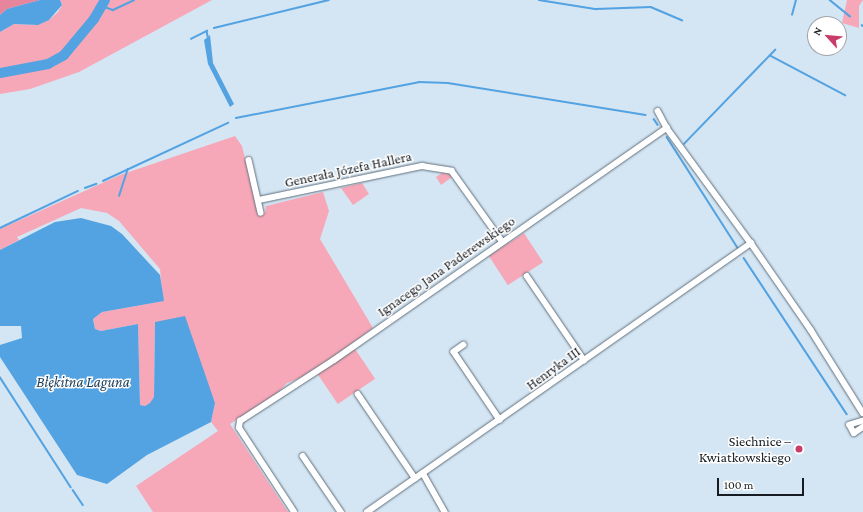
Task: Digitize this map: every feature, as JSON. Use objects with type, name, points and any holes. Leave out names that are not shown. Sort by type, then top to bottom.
[{"type":"street","points":[[658,111],[667,128],[751,243],[811,330],[863,413]]},
{"type":"street","name":"Ignacego Jana Paderewskiego","points":[[294,512],[239,428],[238,422],[334,360],[667,128]]},
{"type":"street","points":[[249,160],[261,213]]},
{"type":"street","name":"Generała Józefa Hallera","points":[[259,200],[422,166],[452,171],[502,242]]},
{"type":"street","name":"Henryka III","points":[[367,512],[751,243]]},
{"type":"street","points":[[527,276],[584,360]]},
{"type":"street","points":[[464,346],[454,352],[500,420]]},
{"type":"street","points":[[358,394],[415,478]]},
{"type":"street","points":[[863,421],[850,425],[854,433],[863,427]]},
{"type":"street","points":[[303,456],[341,512]]},
{"type":"street","points":[[423,473],[445,512]]},
{"type":"shaded area","points":[[0,0],[40,0],[7,9],[0,15]]},
{"type":"shaded area","points":[[60,0],[212,0],[79,72],[30,89],[0,94],[0,32],[14,24],[37,25],[49,20],[58,12],[62,5]]},
{"type":"shaded area","points":[[847,0],[863,0],[859,6],[859,28],[847,24],[847,16],[844,16]]},
{"type":"shaded area","points":[[235,136],[242,146],[259,214],[265,213],[266,206],[323,192],[329,211],[320,239],[373,328],[308,375],[287,383],[277,394],[230,424],[288,512],[153,512],[136,486],[218,431],[211,422],[215,403],[195,349],[155,322],[154,397],[151,403],[145,406],[140,405],[138,324],[101,331],[95,329],[93,319],[102,312],[163,301],[160,269],[119,221],[107,213],[81,208],[17,237],[19,240],[0,250],[0,229],[120,175]]},
{"type":"shaded area","points":[[442,173],[449,174],[452,177],[441,185],[436,177]]},
{"type":"shaded area","points":[[362,183],[369,194],[353,205],[341,188]]},
{"type":"shaded area","points":[[524,233],[543,262],[508,285],[489,256]]},
{"type":"shaded area","points":[[355,349],[375,379],[338,404],[318,374]]},
{"type":"water","points":[[40,0],[60,0],[62,5],[49,20],[38,25],[14,24],[0,32],[0,15],[7,9]]},
{"type":"water","points":[[210,35],[213,63],[234,104],[230,107],[208,64],[204,40]]},
{"type":"water","name":"Błękitna Laguna","points":[[81,218],[111,226],[122,234],[160,275],[164,301],[102,312],[93,319],[95,329],[101,331],[138,324],[140,405],[145,406],[150,403],[154,397],[155,322],[185,316],[215,403],[211,422],[147,455],[107,484],[77,475],[0,357],[0,345],[22,338],[21,326],[0,326],[0,250],[55,222]]},
{"type":"waterway","points":[[0,73],[48,64],[64,55],[94,19],[105,0]]},
{"type":"waterway","points":[[102,6],[113,10],[134,0]]},
{"type":"waterway","points":[[214,28],[329,0]]},
{"type":"waterway","points":[[539,0],[596,9],[651,7],[682,20]]},
{"type":"waterway","points":[[792,15],[796,0]]},
{"type":"waterway","points":[[830,0],[850,16]]},
{"type":"waterway","points":[[191,39],[207,31],[208,36]]},
{"type":"waterway","points":[[684,144],[775,50]]},
{"type":"waterway","points":[[771,56],[845,95]]},
{"type":"waterway","points":[[236,118],[419,82],[448,83],[645,115]]},
{"type":"waterway","points":[[654,119],[658,125]]},
{"type":"waterway","points":[[103,181],[228,123]]},
{"type":"waterway","points":[[667,137],[738,248]]},
{"type":"waterway","points":[[119,196],[128,169]]},
{"type":"waterway","points":[[85,188],[96,184]]},
{"type":"waterway","points":[[0,228],[78,191]]},
{"type":"waterway","points":[[744,258],[847,414]]},
{"type":"waterway","points":[[0,377],[71,487]]},
{"type":"waterway","points":[[73,490],[83,505]]},
{"type":"place","name":"Siechnice – Kwiatkowskiego","points":[[799,449]]}]
